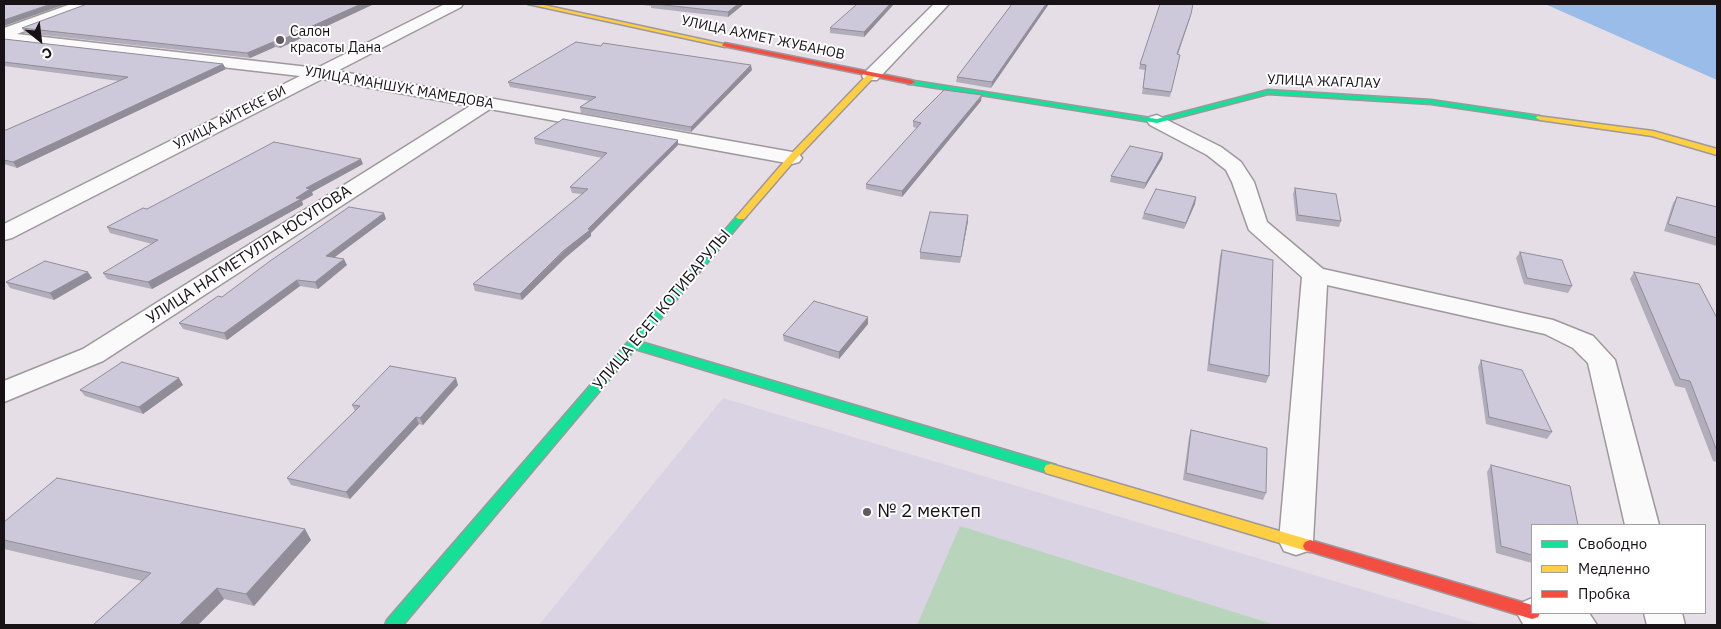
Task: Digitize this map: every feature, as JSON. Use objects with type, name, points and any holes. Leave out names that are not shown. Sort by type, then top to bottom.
[{"type":"street","points":[[4,33],[84,4]]},
{"type":"street","name":"УЛИЦА АЙТЕКЕ БИ","points":[[4,233],[456,4]]},
{"type":"street","name":"УЛИЦА АХМЕТ ЖУБАНОВ","points":[[531,4],[871,76]]},
{"type":"street","name":"УЛИЦА ЕСЕТ КОТИБАРУЛЫ","points":[[393,625],[792,158],[942,4]]},
{"type":"street","name":"УЛИЦА МАНШУК МАМЕДОВА","points":[[4,37],[318,73],[792,158]]},
{"type":"street","name":"УЛИЦА ЖАГАЛАУ","points":[[871,76],[1157,121],[1268,92],[1431,102],[1653,134],[1689,142],[1717,152]]},
{"type":"street","name":"УЛИЦА НАГМЕТУЛЛА ЮСУПОВА","points":[[4,392],[93,355],[488,103]]},
{"type":"street","points":[[1157,121],[1214,152],[1234,166],[1243,182],[1257,225],[1315,275],[1553,328],[1583,342],[1601,360],[1642,524]]},
{"type":"street","points":[[1296,541],[1315,275]]},
{"type":"street","points":[[633,344],[1531,612]]},
{"type":"street","points":[[1540,614],[1578,625]]},
{"type":"shaded area","name":"№ 2 мектеп","points":[[723,398],[1481,625],[539,625]]},
{"type":"green space","points":[[960,526],[1275,625],[917,625]]},
{"type":"water","points":[[1545,4],[1717,4],[1717,80]]},
{"type":"building","points":[[4,4],[51,4],[4,20]]},
{"type":"building","points":[[87,4],[361,4],[277,42],[247,53],[22,28]]},
{"type":"building","points":[[655,4],[738,4],[728,12]]},
{"type":"building","points":[[857,4],[890,4],[864,32],[830,28]]},
{"type":"building","points":[[1012,4],[1046,4],[992,82],[957,77]]},
{"type":"building","points":[[1160,4],[1193,4],[1177,54],[1180,55],[1171,92],[1143,88],[1146,65],[1140,64]]},
{"type":"building","points":[[4,39],[223,64],[13,162],[4,160],[4,130],[128,77],[4,62]]},
{"type":"building","points":[[576,42],[601,46],[603,43],[751,65],[691,127],[580,107],[596,97],[508,82]]},
{"type":"building","points":[[944,90],[982,95],[902,191],[866,184],[921,123],[913,121]]},
{"type":"building","points":[[563,119],[678,140],[588,229],[590,230],[563,251],[520,294],[473,284],[588,189],[570,187],[607,153],[534,138]]},
{"type":"building","points":[[274,142],[361,159],[306,188],[310,189],[296,198],[301,199],[148,282],[103,273],[158,240],[107,227],[143,208],[147,209]]},
{"type":"building","points":[[1130,146],[1163,153],[1146,183],[1111,176]]},
{"type":"building","points":[[1295,188],[1336,194],[1341,221],[1298,215]]},
{"type":"building","points":[[1156,189],[1196,197],[1186,223],[1144,213]]},
{"type":"building","points":[[1677,197],[1717,207],[1717,238],[1668,224]]},
{"type":"building","points":[[349,207],[384,213],[326,256],[344,259],[315,282],[297,280],[224,333],[179,323],[218,296],[222,297],[270,261]]},
{"type":"building","points":[[930,212],[968,215],[961,257],[920,252]]},
{"type":"building","points":[[1222,250],[1273,260],[1269,376],[1209,364]]},
{"type":"building","points":[[1520,252],[1562,260],[1572,286],[1527,278]]},
{"type":"building","points":[[45,261],[88,272],[50,293],[6,282]]},
{"type":"building","points":[[1634,272],[1699,284],[1717,318],[1717,451],[1690,381],[1680,379]]},
{"type":"building","points":[[814,301],[868,317],[839,352],[783,335]]},
{"type":"building","points":[[1481,360],[1522,370],[1552,432],[1489,417]]},
{"type":"building","points":[[122,362],[179,378],[139,407],[80,390]]},
{"type":"building","points":[[390,366],[456,378],[420,418],[416,417],[346,492],[287,478],[360,406],[352,405]]},
{"type":"building","points":[[1191,430],[1267,448],[1266,493],[1186,473]]},
{"type":"building","points":[[1491,465],[1570,486],[1578,524],[1531,524],[1531,555],[1501,546]]},
{"type":"building","points":[[57,478],[305,529],[246,594],[217,588],[179,625],[93,625],[151,573],[4,540],[4,522]]},
{"type":"traffic: fast","points":[[911,82],[1157,121],[1268,92],[1431,102],[1540,118]]},
{"type":"traffic: fast","points":[[393,625],[741,217]]},
{"type":"traffic: fast","points":[[633,344],[1051,469]]},
{"type":"traffic: slow","points":[[531,4],[725,45]]},
{"type":"traffic: slow","points":[[741,217],[792,158],[871,76]]},
{"type":"traffic: slow","points":[[1540,118],[1653,134],[1717,152]]},
{"type":"traffic: slow","points":[[1051,469],[1310,546]]},
{"type":"traffic: jam","points":[[725,45],[911,82]]},
{"type":"traffic: jam","points":[[1310,546],[1531,612]]},
{"type":"place","name":"Салон красоты Дана","points":[[280,40]]},
{"type":"place","name":"№ 2 мектеп","points":[[867,512]]}]
